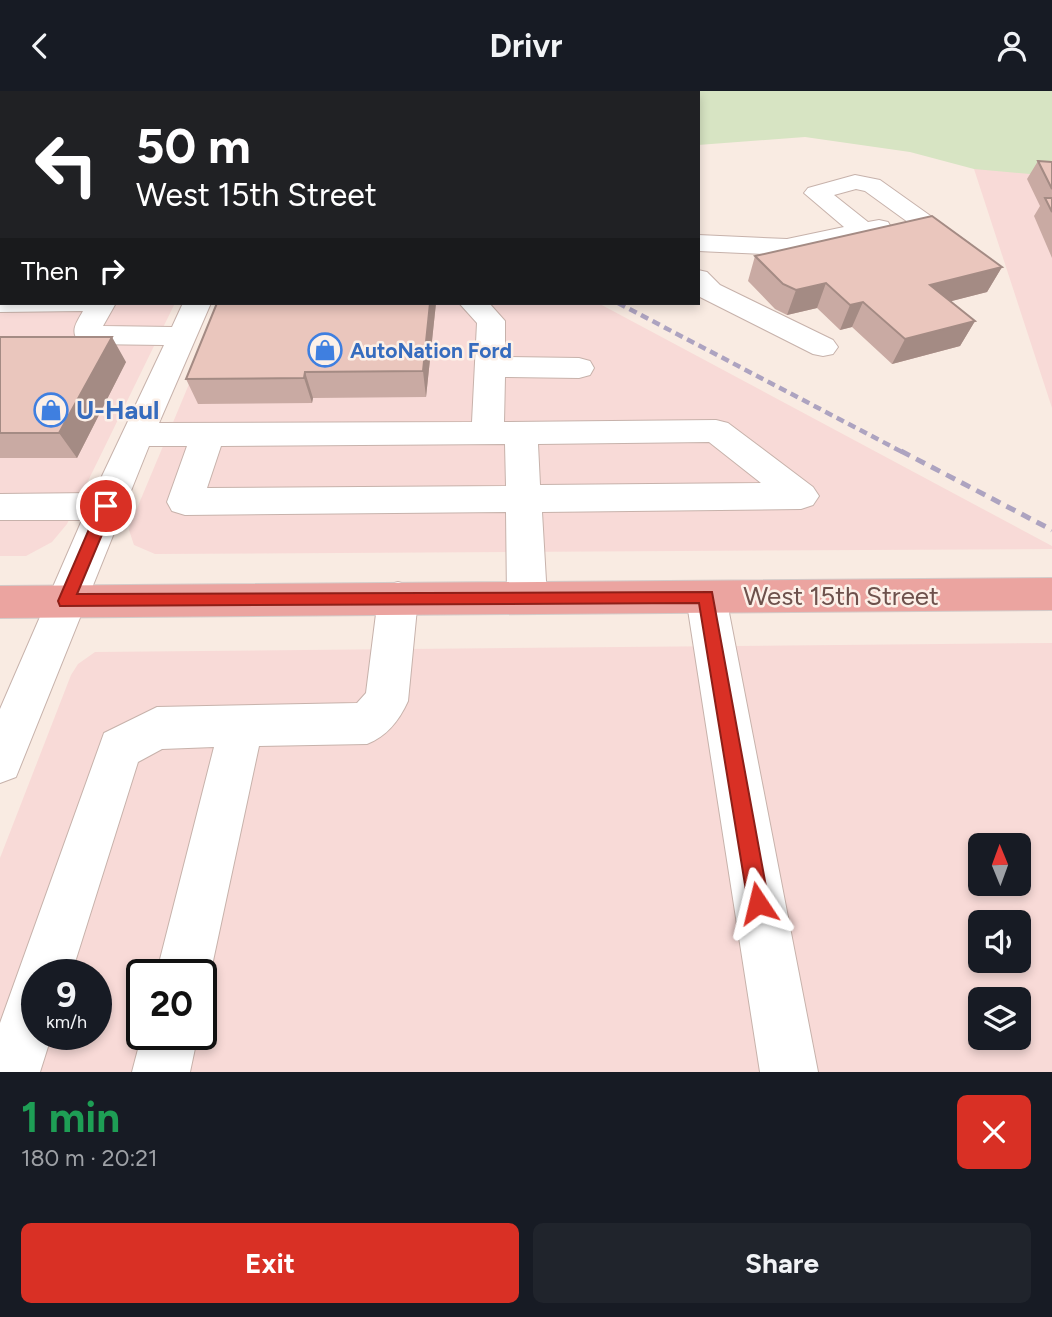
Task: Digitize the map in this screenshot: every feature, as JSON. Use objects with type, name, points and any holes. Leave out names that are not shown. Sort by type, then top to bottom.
[{"type":"highway","name":"West 15th Street","points":[[0,602],[706,597],[1048,601]]},
{"type":"street","points":[[864,231],[819,198],[818,191],[855,182],[867,183],[969,255]]},
{"type":"street","points":[[700,243],[787,247],[917,218]]},
{"type":"street","points":[[700,280],[710,291],[823,347]]},
{"type":"street","points":[[101,305],[88,327],[88,335],[182,336]]},
{"type":"street","points":[[0,761],[106,506],[196,305]]},
{"type":"street","points":[[475,305],[491,321],[491,367],[504,433],[523,497],[527,598]]},
{"type":"street","points":[[491,367],[579,368]]},
{"type":"street","points":[[138,435],[208,434],[504,433],[716,431],[801,496],[185,502],[208,434]]},
{"type":"street","points":[[0,507],[106,506]]},
{"type":"street","points":[[706,597],[789,1072]]},
{"type":"street","points":[[49,959],[120,748],[157,728],[367,723],[386,701],[398,599]]},
{"type":"street","points":[[187,959],[242,726]]},
{"type":"street","points":[[11,1072],[21,1043]]},
{"type":"street","points":[[161,1072],[166,1050]]},
{"type":"shaded area","points":[[970,160],[1052,169],[1052,408],[974,169]]},
{"type":"shaded area","name":"U-Haul","points":[[0,305],[174,305],[67,524],[52,542],[26,556],[0,556]]},
{"type":"shaded area","points":[[222,305],[602,305],[1052,546],[1052,549],[155,554],[134,545],[130,525]]},
{"type":"shaded area","points":[[1052,643],[1052,1072],[0,1072],[0,858],[71,675],[78,664],[95,652]]},
{"type":"green space","points":[[700,91],[1052,91],[1052,176],[974,169],[910,152],[805,137],[700,145]]},
{"type":"building","points":[[1038,161],[1052,162],[1052,189]]},
{"type":"building","points":[[1045,198],[1052,198],[1052,212]]},
{"type":"building","points":[[932,216],[1002,267],[930,285],[975,321],[905,339],[863,302],[850,305],[826,283],[796,290],[783,284],[755,256]]},
{"type":"building","name":"AutoNation Ford","points":[[216,305],[430,305],[423,371],[305,372],[304,378],[186,379]]},
{"type":"building","points":[[0,337],[112,337],[59,433],[0,433]]},
{"type":"railway","points":[[622,305],[904,453]]},
{"type":"railway","points":[[901,451],[1052,530]]},
{"type":"place","name":"AutoNation Ford","points":[[325,350]]},
{"type":"place","name":"U-Haul","points":[[51,410]]},
{"type":"route","points":[[106,506],[66,601],[706,597],[758,903]]}]
